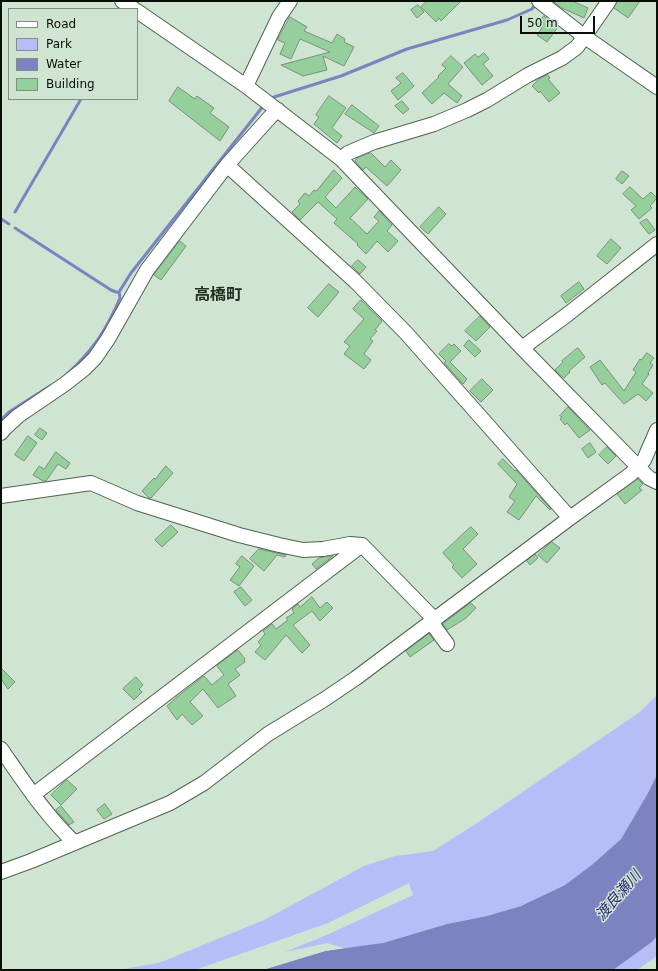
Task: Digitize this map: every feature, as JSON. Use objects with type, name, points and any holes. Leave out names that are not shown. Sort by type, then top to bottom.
[{"type":"street","points":[[122,1],[132,8]]},
{"type":"street","points":[[246,86],[279,17],[290,1]]},
{"type":"street","points":[[342,159],[348,153],[364,146],[394,135],[434,124],[487,100],[528,75],[562,58],[577,47],[609,1]]},
{"type":"street","points":[[541,3],[585,37],[657,87]]},
{"type":"street","points":[[138,12],[246,86],[342,159],[522,348],[649,478],[657,482]]},
{"type":"street","points":[[1,433],[18,416],[65,384],[95,358],[108,339],[147,270],[227,165],[271,116],[275,108]]},
{"type":"street","points":[[227,165],[355,281],[407,334],[570,518]]},
{"type":"street","points":[[522,348],[657,244]]},
{"type":"street","points":[[1,872],[170,803],[204,783],[268,734],[356,678],[631,474],[644,460],[657,430]]},
{"type":"street","points":[[1,496],[91,483],[137,503],[239,535],[279,545],[303,550],[323,549],[350,544],[362,545],[433,621],[447,644]]},
{"type":"street","points":[[33,795],[362,545]]},
{"type":"street","points":[[1,749],[33,795],[62,830],[75,843]]},
{"type":"green space","points":[[657,695],[657,775],[621,839],[593,864],[565,885],[521,906],[487,916],[447,924],[383,943],[347,949],[327,943],[285,952],[329,934],[413,895],[409,883],[328,923],[195,970],[117,970],[159,963],[264,920],[364,866],[395,856],[433,851],[477,823],[640,712]]},
{"type":"green space","points":[[657,936],[657,956],[637,970],[613,970],[652,942]]},
{"type":"water","name":"渡良瀬川","points":[[657,775],[657,936],[652,942],[613,970],[263,970],[325,951],[383,943],[447,924],[487,916],[521,906],[565,885],[593,864],[621,839]]},
{"type":"pier","points":[[338,947],[342,948],[325,951],[261,970],[263,968],[324,949]]},
{"type":"building","points":[[427,1],[461,1],[441,21],[439,18],[436,22],[421,7]]},
{"type":"building","points":[[553,1],[572,1],[588,8],[584,18],[562,8]]},
{"type":"building","points":[[618,1],[640,1],[628,18],[614,8]]},
{"type":"building","points":[[418,5],[424,12],[417,18],[411,10]]},
{"type":"building","points":[[544,16],[558,27],[547,42],[537,35],[542,28],[538,24]]},
{"type":"building","points":[[290,17],[307,27],[304,31],[332,43],[337,34],[345,39],[344,42],[354,47],[344,66],[323,56],[327,70],[303,76],[281,65],[330,52],[300,39],[291,59],[280,54],[285,43],[278,40]]},
{"type":"building","points":[[484,53],[489,59],[483,64],[493,76],[482,85],[464,63],[475,54],[478,57]]},
{"type":"building","points":[[451,56],[463,67],[448,84],[462,96],[457,103],[444,93],[432,104],[422,93],[439,77],[438,76],[446,68],[442,65]]},
{"type":"building","points":[[403,73],[414,86],[398,100],[391,91],[401,83],[396,78]]},
{"type":"building","points":[[548,75],[550,78],[548,79],[560,93],[549,102],[540,91],[539,93],[532,86],[539,79]]},
{"type":"building","points":[[178,87],[195,99],[197,96],[214,108],[210,113],[229,127],[220,141],[169,101]]},
{"type":"building","points":[[329,96],[346,108],[332,128],[342,136],[337,143],[314,124],[319,117],[316,115]]},
{"type":"building","points":[[402,101],[409,109],[403,114],[395,106]]},
{"type":"building","points":[[352,105],[379,126],[374,133],[345,114]]},
{"type":"building","points":[[371,153],[385,167],[391,160],[401,170],[387,186],[366,167],[363,170],[355,161],[357,158]]},
{"type":"building","points":[[334,170],[342,178],[325,197],[336,208],[355,187],[368,199],[350,218],[367,234],[379,221],[374,217],[379,211],[392,225],[387,231],[398,241],[388,252],[377,241],[366,254],[357,245],[358,244],[334,223],[337,219],[318,202],[300,220],[292,212],[300,204],[298,201],[305,193],[309,196],[314,190],[316,191]]},
{"type":"building","points":[[622,171],[629,176],[622,184],[616,179]]},
{"type":"building","points":[[630,187],[643,199],[651,192],[657,198],[650,206],[652,208],[639,219],[631,210],[636,206],[623,194]]},
{"type":"building","points":[[439,207],[446,214],[428,234],[420,227]]},
{"type":"building","points":[[647,219],[655,230],[649,234],[640,223]]},
{"type":"building","points":[[611,239],[621,248],[607,264],[597,256]]},
{"type":"building","points":[[180,241],[186,246],[161,280],[154,275]]},
{"type":"building","points":[[358,260],[366,267],[360,274],[352,266]]},
{"type":"building","points":[[579,282],[584,289],[566,303],[561,296]]},
{"type":"building","points":[[329,284],[339,292],[318,317],[308,308]]},
{"type":"building","points":[[361,300],[382,321],[375,330],[377,331],[370,339],[373,341],[364,354],[371,360],[364,369],[344,354],[350,346],[344,342],[364,319],[353,309]]},
{"type":"building","points":[[480,316],[490,327],[476,341],[465,331]]},
{"type":"building","points":[[469,340],[481,351],[475,357],[464,346]]},
{"type":"building","points":[[449,344],[452,346],[454,344],[461,351],[450,362],[467,379],[463,384],[444,363],[446,361],[439,354]]},
{"type":"building","points":[[578,348],[585,357],[569,371],[570,372],[564,378],[555,370],[563,362],[562,361]]},
{"type":"building","points":[[647,353],[654,358],[650,363],[653,365],[648,373],[649,374],[642,384],[653,393],[646,401],[638,394],[624,404],[605,383],[602,385],[590,367],[600,360],[624,391],[636,372],[633,370],[640,359],[641,360]]},
{"type":"building","points":[[482,379],[493,390],[481,402],[470,391]]},
{"type":"building","points":[[568,407],[590,430],[579,438],[567,423],[565,425],[560,419],[562,417],[560,416]]},
{"type":"building","points":[[40,428],[47,433],[42,440],[35,435]]},
{"type":"building","points":[[28,436],[37,443],[24,461],[15,455]]},
{"type":"building","points":[[590,443],[596,452],[588,458],[582,449]]},
{"type":"building","points":[[607,447],[616,456],[608,464],[599,455]]},
{"type":"building","points":[[56,452],[70,463],[66,469],[58,464],[46,481],[43,481],[33,475],[39,466],[44,469]]},
{"type":"building","points":[[503,459],[515,471],[516,470],[551,509],[550,510],[536,496],[519,520],[507,512],[515,501],[509,497],[517,484],[498,464]]},
{"type":"building","points":[[166,466],[173,473],[151,498],[149,498],[142,491]]},
{"type":"building","points":[[638,479],[643,484],[639,488],[642,490],[625,504],[617,494]]},
{"type":"building","points":[[171,525],[178,532],[162,547],[155,540]]},
{"type":"building","points":[[471,527],[478,534],[463,549],[477,564],[462,578],[452,567],[454,565],[443,553]]},
{"type":"building","points":[[552,542],[560,548],[547,563],[538,555]]},
{"type":"building","points":[[259,549],[286,555],[285,557],[277,555],[264,571],[250,559]]},
{"type":"building","points":[[535,554],[538,558],[530,565],[527,561]]},
{"type":"building","points":[[242,556],[254,566],[239,586],[230,580],[240,567],[236,564]]},
{"type":"building","points":[[333,556],[316,569],[312,564],[319,558]]},
{"type":"building","points":[[241,587],[252,600],[245,606],[234,592]]},
{"type":"building","points":[[312,597],[320,608],[327,602],[333,608],[320,621],[312,611],[293,625],[310,645],[302,653],[286,635],[265,660],[255,652],[261,645],[258,642],[265,634],[263,631],[272,624],[276,629],[288,620],[286,618],[294,613],[292,609],[298,604],[300,607]]},
{"type":"building","points":[[471,603],[476,608],[466,618],[447,630],[443,624]]},
{"type":"building","points":[[429,634],[434,640],[410,657],[406,651]]},
{"type":"building","points":[[238,650],[245,659],[245,662],[235,669],[240,675],[228,684],[236,696],[218,708],[203,689],[190,702],[203,716],[192,725],[182,714],[177,720],[167,706],[204,676],[212,685],[224,675],[217,666]]},
{"type":"building","points":[[1,668],[15,682],[8,689],[1,679]]},
{"type":"building","points":[[136,677],[143,685],[139,689],[142,692],[134,700],[123,689]]},
{"type":"building","points":[[67,780],[77,789],[61,805],[51,795]]},
{"type":"building","points":[[105,804],[112,814],[104,819],[97,810]]},
{"type":"building","points":[[61,806],[74,822],[69,825],[56,810]]},
{"type":"waterway","points":[[270,100],[274,97],[341,76],[407,49],[507,20],[532,9],[536,4]]},
{"type":"waterway","points":[[15,212],[80,100]]},
{"type":"waterway","points":[[66,375],[98,340],[120,298],[119,292],[131,273],[264,105]]},
{"type":"waterway","points":[[1,219],[9,224]]},
{"type":"waterway","points":[[15,228],[111,290],[119,292]]},
{"type":"waterway","points":[[1,420],[9,412],[50,386]]},
{"type":"district","name":"高橋町","points":[[218,296]]}]
